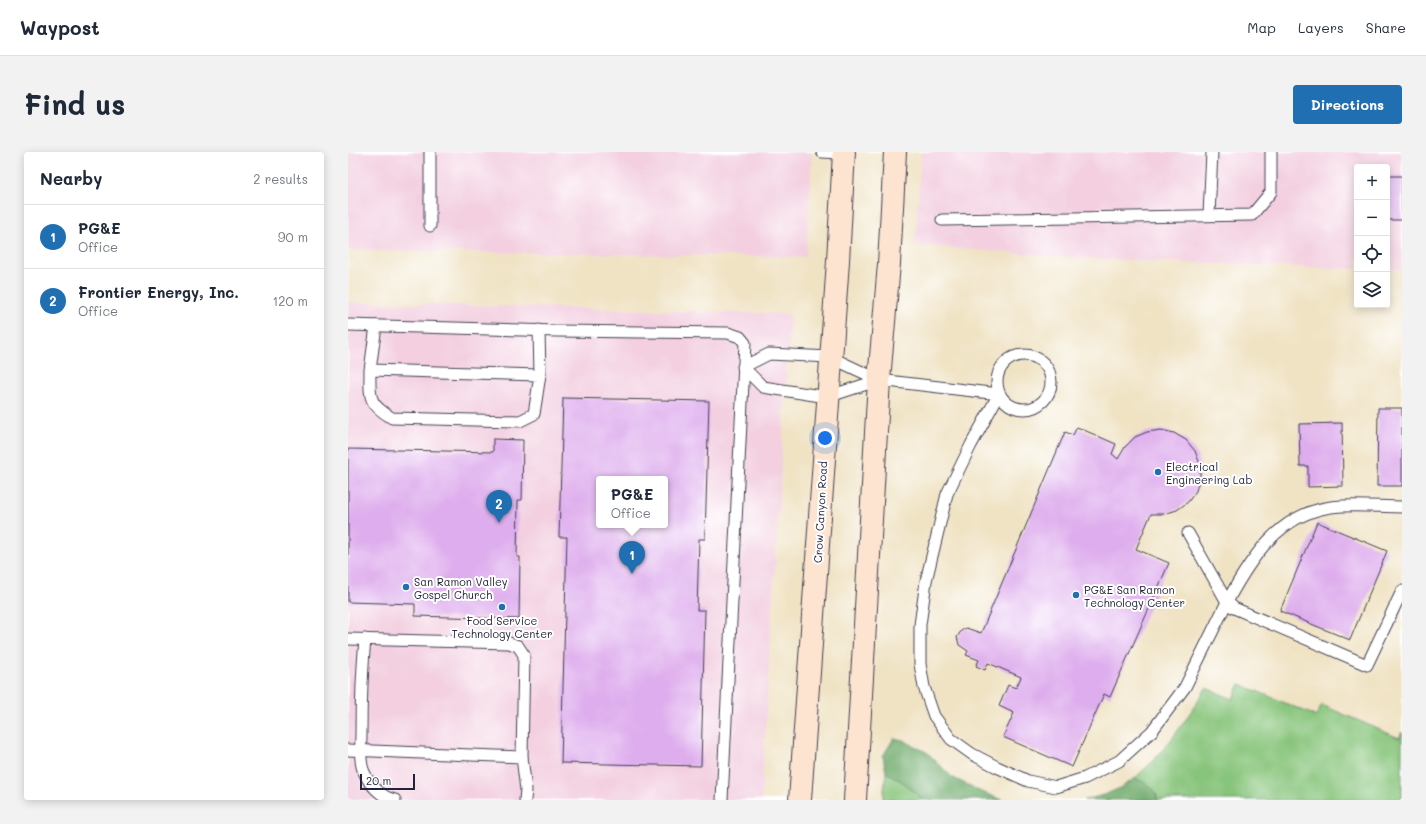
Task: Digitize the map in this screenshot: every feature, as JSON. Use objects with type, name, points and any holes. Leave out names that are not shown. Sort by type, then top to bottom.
[{"type":"main road","name":"Crow Canyon Road","points":[[800,800],[827,397],[838,261],[844,152]]},
{"type":"main road","points":[[855,800],[879,380],[889,264],[895,152]]},
{"type":"lane","points":[[430,152],[430,226]]},
{"type":"lane","points":[[822,152],[844,152]]},
{"type":"lane","points":[[1209,215],[1212,152]]},
{"type":"lane","points":[[942,220],[1252,215],[1271,192],[1271,152]]},
{"type":"lane","points":[[348,325],[728,333],[740,337],[745,343],[722,800]]},
{"type":"lane","points":[[376,326],[370,370],[370,395],[377,408],[392,418],[520,421],[534,414],[540,375],[539,330]]},
{"type":"lane","points":[[743,367],[769,354],[830,356],[879,380],[999,394],[1004,401],[1016,408],[1029,409],[1038,406],[1049,392],[1050,375],[1040,361],[1033,357],[1024,355],[1007,361],[1001,368],[997,385],[999,394],[971,445],[947,494],[926,581],[920,624],[920,664],[934,716],[951,739],[972,754],[997,767],[1028,781],[1056,787],[1085,778],[1119,761],[1152,731],[1185,688],[1227,602],[1254,558],[1271,536],[1300,515],[1331,506],[1402,507]]},
{"type":"lane","points":[[743,367],[763,387],[827,397],[879,380]]},
{"type":"lane","points":[[370,370],[540,375]]},
{"type":"lane","points":[[1188,534],[1227,602],[1234,608],[1367,666],[1402,591]]},
{"type":"lane","points":[[348,639],[509,643],[518,646],[524,656],[522,757],[526,790],[525,800]]},
{"type":"lane","points":[[365,639],[361,694],[361,750],[364,772],[374,788],[390,799],[395,800]]},
{"type":"lane","points":[[348,750],[522,757]]},
{"type":"shaded area","points":[[348,152],[812,152],[806,257],[348,250]]},
{"type":"shaded area","points":[[921,152],[1402,152],[1402,270],[1390,270],[1390,164],[1354,164],[1354,269],[1074,258],[915,245]]},
{"type":"shaded area","points":[[348,302],[790,314],[761,800],[348,800]]},
{"type":"green space","points":[[1240,684],[1316,716],[1322,705],[1399,738],[1402,732],[1402,800],[1157,800],[1157,795],[1135,778],[1156,758],[1174,736],[1206,688],[1233,699]]},
{"type":"green space","points":[[894,738],[903,740],[928,753],[952,777],[981,792],[1003,800],[923,800],[904,783],[886,772],[883,756]]},
{"type":"green space","points":[[886,772],[904,783],[923,800],[883,800]]},
{"type":"green space","points":[[1135,778],[1153,789],[1157,800],[1084,800],[1111,792]]},
{"type":"building","points":[[1390,176],[1402,176],[1402,220],[1390,220]]},
{"type":"building","points":[[563,398],[709,401],[705,539],[699,539],[697,610],[705,610],[701,766],[561,763],[567,537],[559,537]]},
{"type":"building","points":[[1378,408],[1402,408],[1402,486],[1377,486]]},
{"type":"building","points":[[1342,423],[1343,486],[1308,487],[1308,466],[1300,466],[1299,424]]},
{"type":"building","name":"PG&E San Ramon Technology Center","points":[[1077,427],[1116,444],[1112,454],[1118,459],[1125,447],[1135,437],[1147,432],[1161,430],[1174,433],[1186,440],[1195,451],[1200,464],[1200,477],[1196,491],[1188,502],[1177,510],[1164,514],[1151,514],[1136,549],[1169,563],[1110,697],[1104,694],[1072,767],[1003,737],[1014,713],[999,706],[1008,685],[1016,688],[1021,677],[988,663],[985,670],[976,666],[979,660],[966,655],[968,651],[959,645],[957,637],[962,630],[966,628],[981,633],[1065,432],[1073,435]]},
{"type":"building","points":[[493,439],[523,440],[522,500],[518,500],[517,557],[520,557],[519,619],[415,616],[415,604],[348,602],[348,449],[493,452]]},
{"type":"building","points":[[1317,522],[1387,551],[1350,640],[1280,611]]},
{"type":"place","name":"Electrical Engineering Lab","points":[[1158,472]]},
{"type":"place","name":"Frontier Energy, Inc.","points":[[499,523]]},
{"type":"place","name":"PG&E","points":[[632,574]]},
{"type":"place","name":"San Ramon Valley Gospel Church","points":[[406,587]]},
{"type":"place","name":"PG&E San Ramon Technology Center","points":[[1076,595]]},
{"type":"place","name":"Food Service Technology Center","points":[[502,607]]}]
